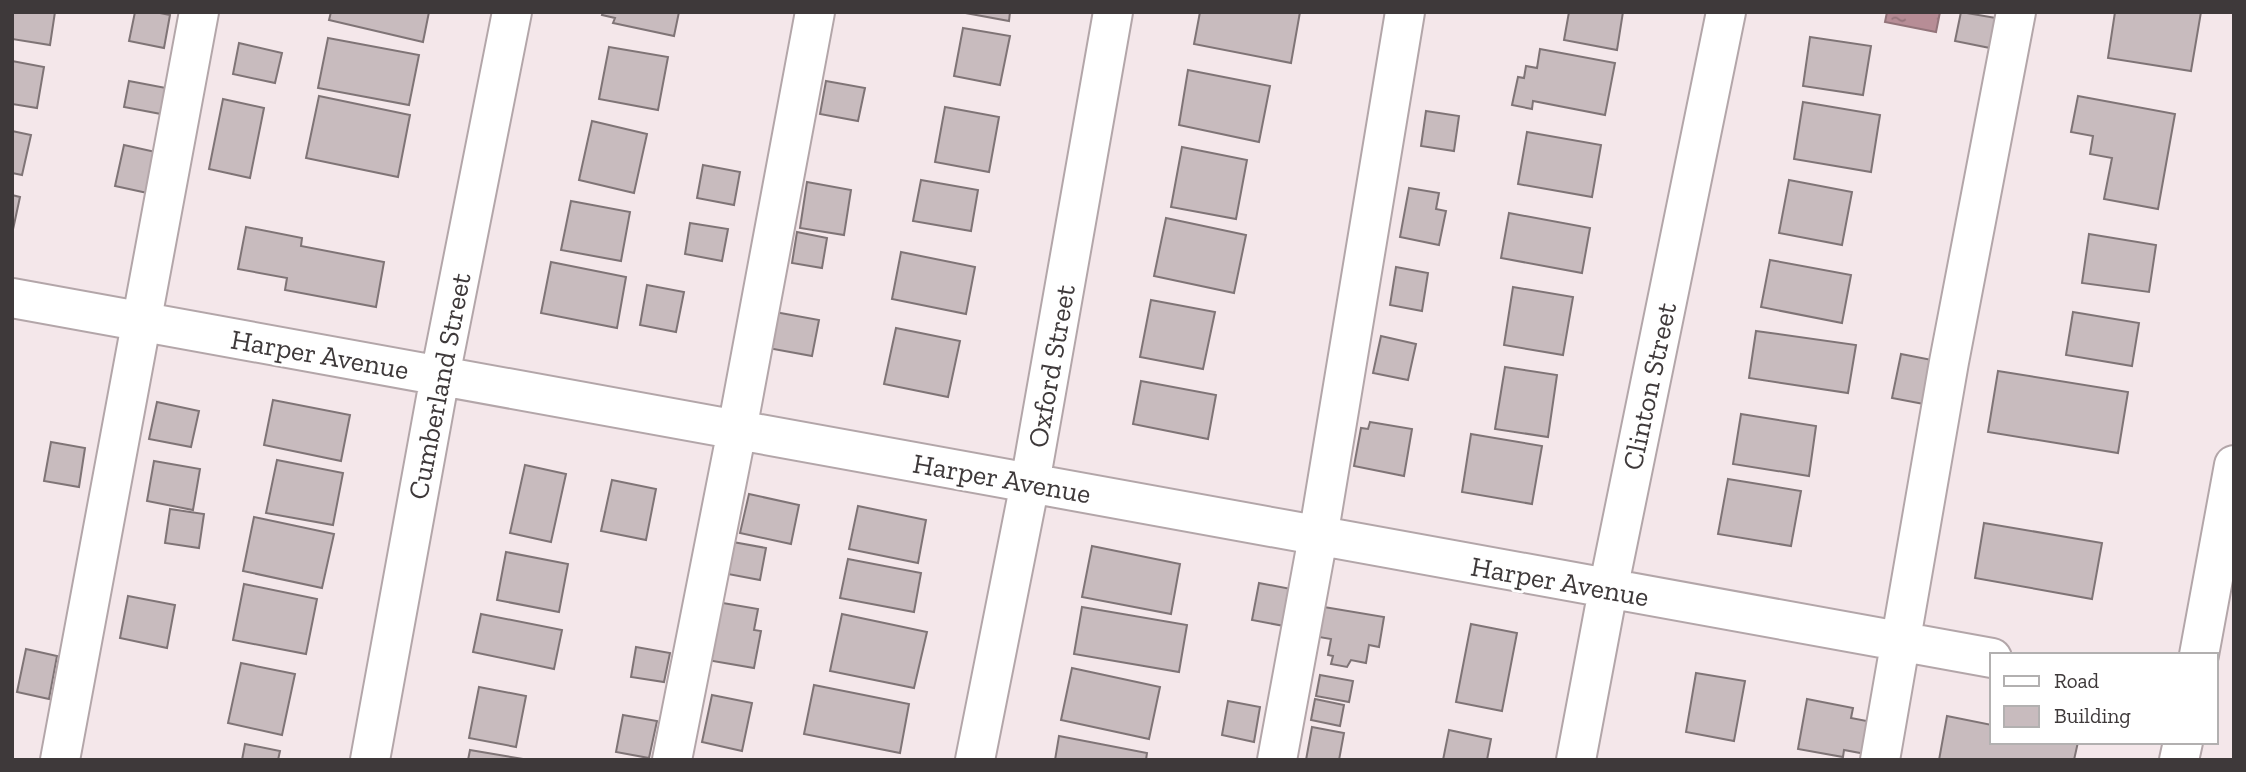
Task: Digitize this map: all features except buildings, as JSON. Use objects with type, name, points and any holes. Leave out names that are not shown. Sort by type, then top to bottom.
[{"type":"street","points":[[60,760],[199,12]]},
{"type":"street","name":"Cumberland Street","points":[[370,760],[440,376],[512,12]]},
{"type":"street","points":[[672,760],[815,12]]},
{"type":"street","name":"Oxford Street","points":[[975,760],[1030,483],[1113,12]]},
{"type":"street","points":[[1277,760],[1318,537],[1405,12]]},
{"type":"street","name":"Clinton Street","points":[[1576,760],[1726,12]]},
{"type":"street","points":[[1880,760],[1947,376],[2016,12]]},
{"type":"street","name":"Harper Avenue","points":[[12,298],[1990,658]]},
{"type":"street","points":[[2199,653],[2234,466]]},
{"type":"water","points":[[1887,12],[1940,12],[1936,32],[1885,22]]}]
